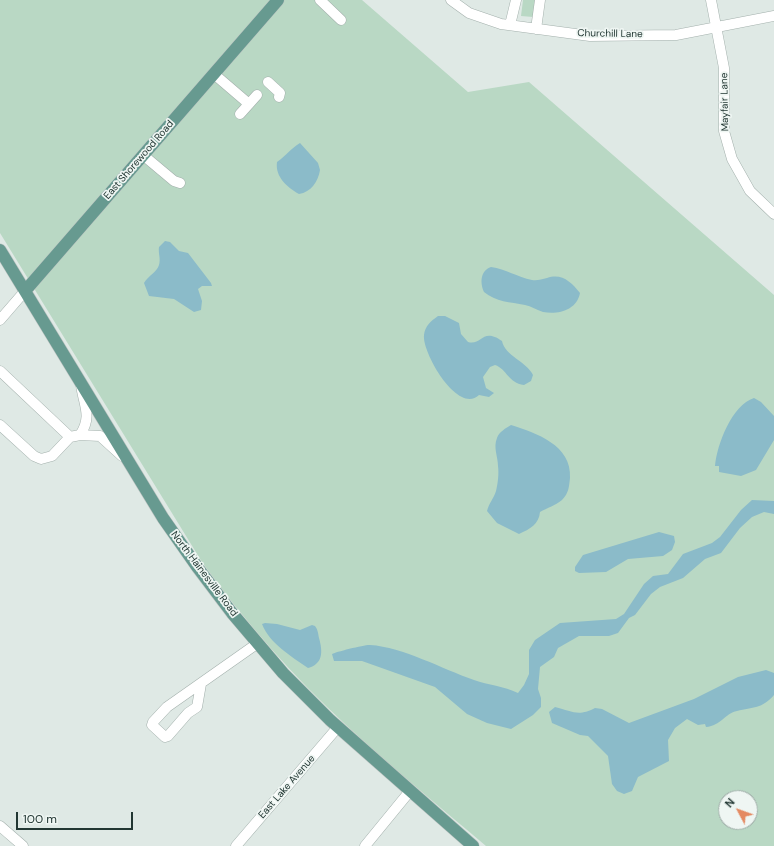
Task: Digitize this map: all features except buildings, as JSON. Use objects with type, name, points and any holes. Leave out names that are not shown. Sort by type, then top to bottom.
[{"type":"main road","name":"East Shorewood Road","points":[[25,291],[278,0]]},
{"type":"main road","name":"North Hainesville Road","points":[[0,250],[163,518],[198,568],[283,672],[338,728],[473,846]]},
{"type":"street","points":[[320,0],[341,20]]},
{"type":"street","name":"Churchill Lane","points":[[451,0],[469,13],[480,18],[510,26],[590,36],[676,35],[774,16]]},
{"type":"street","points":[[510,26],[516,0]]},
{"type":"street","points":[[536,29],[540,0]]},
{"type":"street","name":"Mayfair Lane","points":[[711,0],[724,68],[724,131],[732,159],[750,191],[774,214]]},
{"type":"street","points":[[214,74],[249,104]]},
{"type":"street","points":[[268,82],[280,93],[279,97]]},
{"type":"street","points":[[240,114],[257,95]]},
{"type":"street","points":[[143,155],[174,181],[180,183]]},
{"type":"street","name":"East Shorewood Road","points":[[0,320],[25,291]]},
{"type":"street","points":[[0,371],[75,436],[100,436],[130,464]]},
{"type":"street","points":[[0,425],[34,456],[41,459],[52,456],[88,423],[81,384]]},
{"type":"street","points":[[201,684],[197,708],[188,713],[168,736],[165,737],[152,725],[152,722],[167,707],[258,642]]},
{"type":"street","name":"East Lake Avenue","points":[[236,846],[338,728]]},
{"type":"street","points":[[365,846],[410,791]]},
{"type":"street","points":[[0,826],[23,846]]},
{"type":"green space","points":[[0,0],[362,0],[468,92],[529,82],[774,295],[774,846],[486,846],[380,756],[307,687],[252,627],[202,562],[0,233]]},
{"type":"green space","points":[[523,0],[536,0],[533,17],[521,16]]},
{"type":"water","points":[[300,143],[318,163],[320,170],[318,179],[313,186],[307,191],[299,194],[290,188],[280,177],[277,162]]},
{"type":"water","points":[[165,241],[170,242],[179,251],[188,253],[211,283],[212,286],[202,286],[198,289],[202,301],[201,310],[194,312],[174,299],[149,296],[144,283],[159,265],[159,247]]},
{"type":"water","points":[[491,267],[502,269],[532,280],[552,277],[562,278],[570,282],[580,293],[575,304],[566,310],[555,313],[543,312],[527,306],[498,300],[484,292],[482,285],[483,274]]},
{"type":"water","points":[[438,316],[445,316],[459,323],[461,334],[468,342],[476,342],[486,336],[495,337],[502,341],[507,351],[530,370],[533,375],[531,381],[524,385],[514,382],[495,365],[490,367],[483,377],[486,388],[494,393],[489,397],[479,395],[471,399],[461,397],[452,390],[443,379],[435,367],[425,344],[424,335],[427,326]]},
{"type":"water","points":[[754,398],[761,402],[774,416],[774,440],[756,470],[741,476],[719,472],[719,466],[715,466],[716,457],[727,426],[739,408]]},
{"type":"water","points":[[511,425],[531,432],[551,442],[559,449],[565,457],[569,467],[570,478],[569,487],[562,500],[540,512],[536,523],[519,534],[497,523],[487,511],[495,494],[498,481],[496,441],[501,432]]},
{"type":"water","points":[[752,500],[774,501],[774,514],[764,512],[752,517],[740,528],[721,553],[705,559],[683,578],[660,587],[651,594],[635,615],[629,618],[618,633],[609,636],[579,636],[558,648],[554,657],[540,667],[538,689],[541,698],[541,707],[533,715],[511,729],[487,723],[467,714],[435,687],[362,661],[334,661],[332,654],[339,652],[368,645],[383,647],[409,654],[474,680],[518,693],[529,674],[529,650],[535,640],[560,623],[616,619],[624,614],[644,584],[653,576],[668,574],[683,554],[712,543],[720,537],[741,510]]},
{"type":"water","points":[[659,532],[674,536],[675,542],[672,550],[663,556],[628,559],[606,572],[579,573],[575,571],[575,567],[583,555]]},
{"type":"water","points":[[262,624],[277,624],[300,630],[312,625],[315,626],[318,632],[321,648],[321,657],[317,664],[308,668],[282,649],[270,638]]},
{"type":"water","points":[[766,670],[774,673],[774,695],[770,700],[757,707],[733,712],[711,726],[706,727],[705,724],[698,725],[687,719],[675,728],[668,740],[669,761],[638,777],[632,791],[624,794],[617,791],[612,784],[608,756],[588,736],[580,735],[552,723],[549,712],[555,707],[579,713],[595,708],[602,709],[629,723],[694,699],[738,677]]}]
